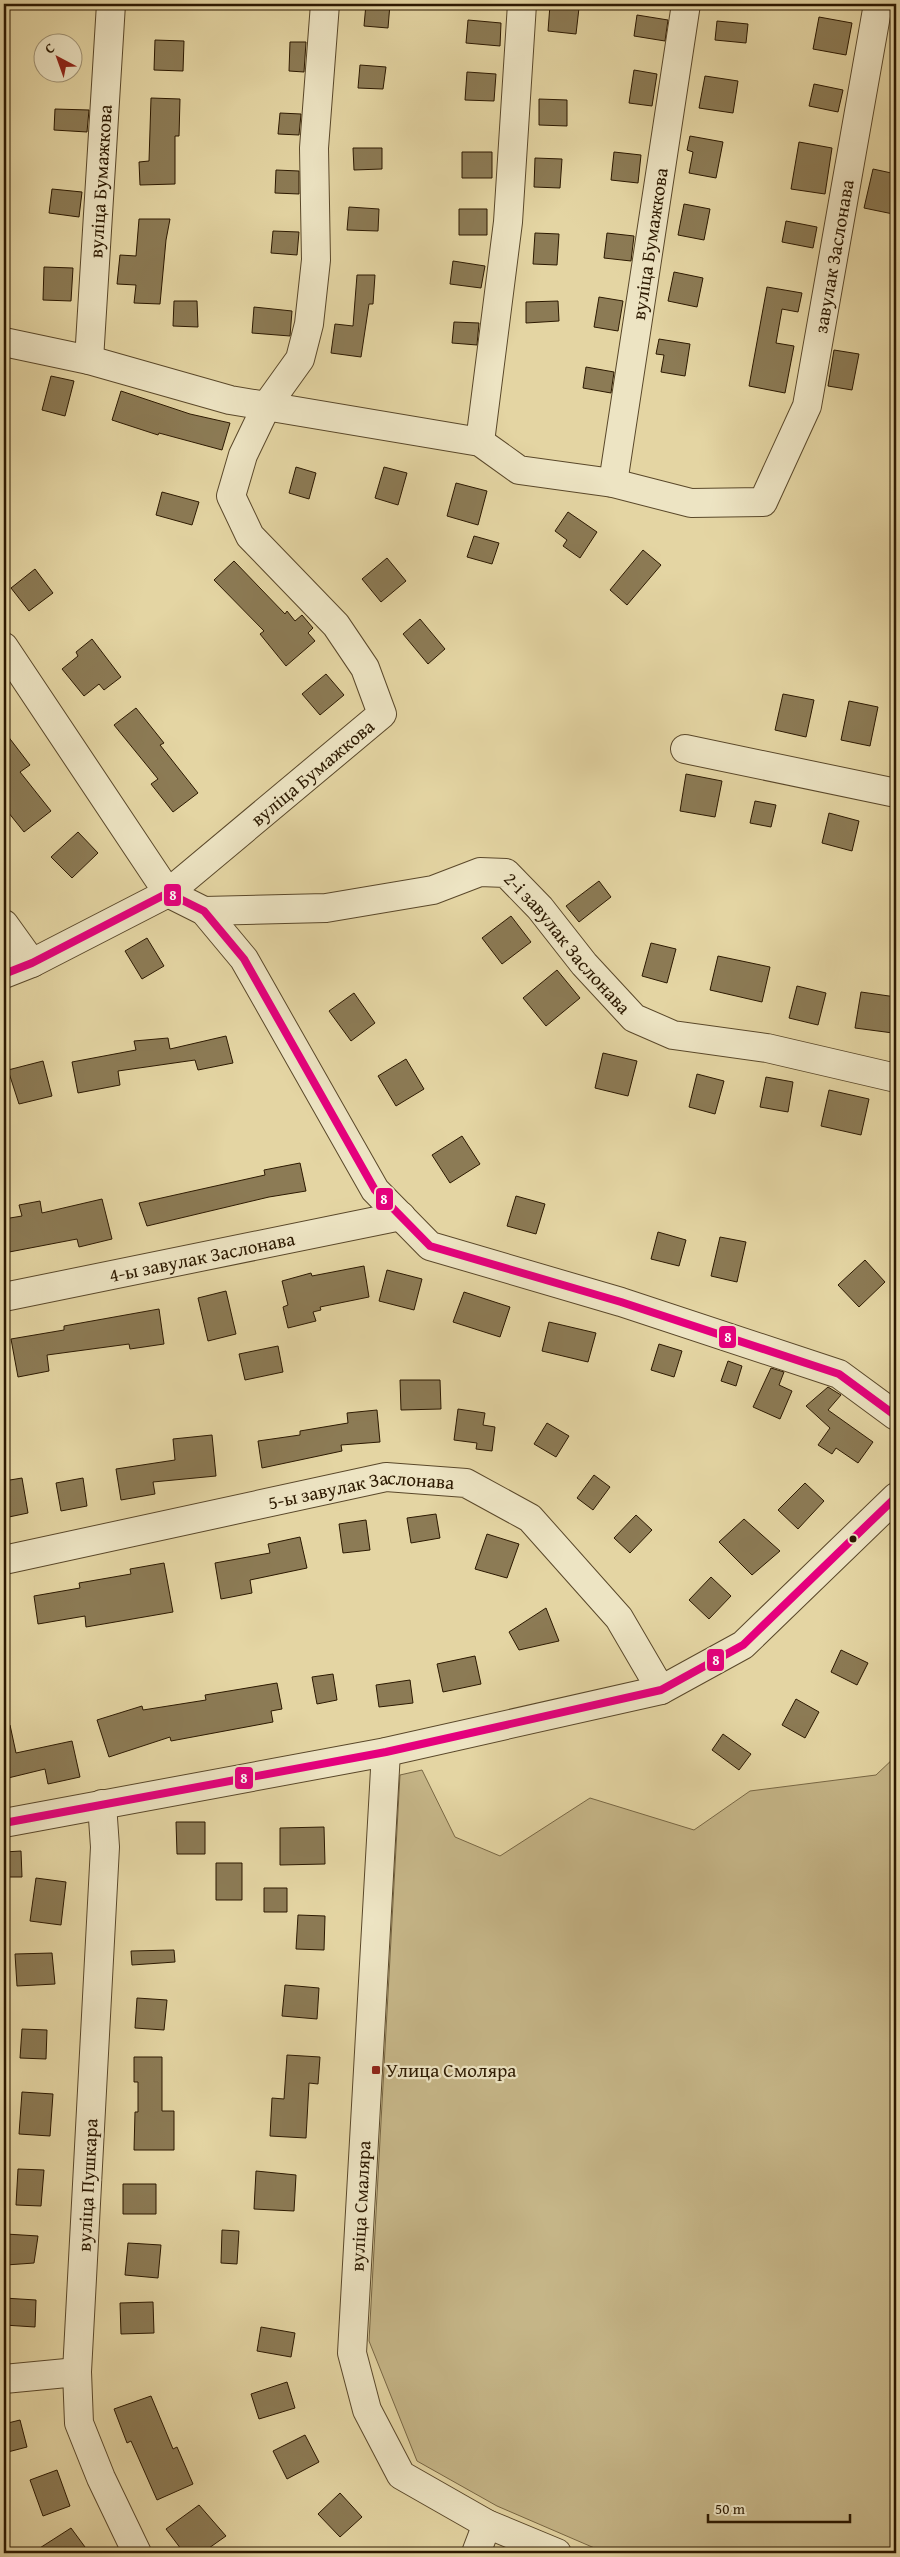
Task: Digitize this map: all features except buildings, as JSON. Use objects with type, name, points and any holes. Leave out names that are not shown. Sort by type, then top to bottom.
[{"type":"street","name":"вуліца Бумажкова","points":[[90,360],[111,4]]},
{"type":"street","name":"вуліца Бумажкова","points":[[4,974],[32,963],[168,893],[382,714],[365,668],[336,625],[250,536],[231,496],[243,455],[267,405],[300,359],[309,324],[316,260],[314,148],[325,4]]},
{"type":"street","points":[[480,442],[508,222],[522,4]]},
{"type":"street","name":"вуліца Бумажкова","points":[[613,484],[686,4]]},
{"type":"street","name":"завулак Заслонава","points":[[613,484],[691,503],[763,502],[807,406],[878,4]]},
{"type":"street","points":[[4,342],[90,360],[230,400],[480,442],[519,470],[613,484]]},
{"type":"street","points":[[4,647],[168,893],[204,911],[244,959],[375,1190],[430,1246],[621,1302],[839,1374],[896,1416]]},
{"type":"street","points":[[685,749],[896,793]]},
{"type":"street","name":"2-і завулак Заслонава","points":[[204,911],[326,908],[433,890],[480,872],[506,873],[540,908],[584,964],[634,1018],[673,1035],[767,1048],[896,1078]]},
{"type":"street","points":[[4,924],[32,963]]},
{"type":"street","name":"4-ы завулак Заслонава","points":[[4,1297],[401,1216]]},
{"type":"street","name":"5-ы завулак Заслонава","points":[[4,1560],[386,1477],[466,1483],[530,1518],[620,1618],[661,1690]]},
{"type":"street","points":[[4,1823],[386,1752],[661,1690],[743,1645],[896,1497]]},
{"type":"street","name":"вуліца Смаляра","points":[[386,1752],[352,2353],[366,2410],[401,2475],[487,2524],[557,2553]]},
{"type":"street","name":"вуліца Пушкара","points":[[102,1804],[105,1848],[77,2372],[79,2423],[101,2478],[137,2553]]},
{"type":"street","points":[[4,2379],[77,2372]]},
{"type":"street","points":[[476,2553],[487,2524]]},
{"type":"shaded area","points":[[896,1756],[896,2553],[606,2553],[497,2506],[417,2461],[369,2341],[400,1775],[422,1770],[455,1837],[500,1856],[590,1798],[694,1830],[750,1791],[876,1775]]},
{"type":"transit line","name":"8","points":[[4,974],[32,963],[168,893],[204,911],[244,959],[375,1190],[430,1246],[621,1302],[839,1374],[896,1416]]},
{"type":"transit line","name":"8","points":[[4,1823],[386,1752],[661,1690],[743,1645],[896,1497]]},
{"type":"place","name":"Улица Смоляра","points":[[376,2070]]}]
